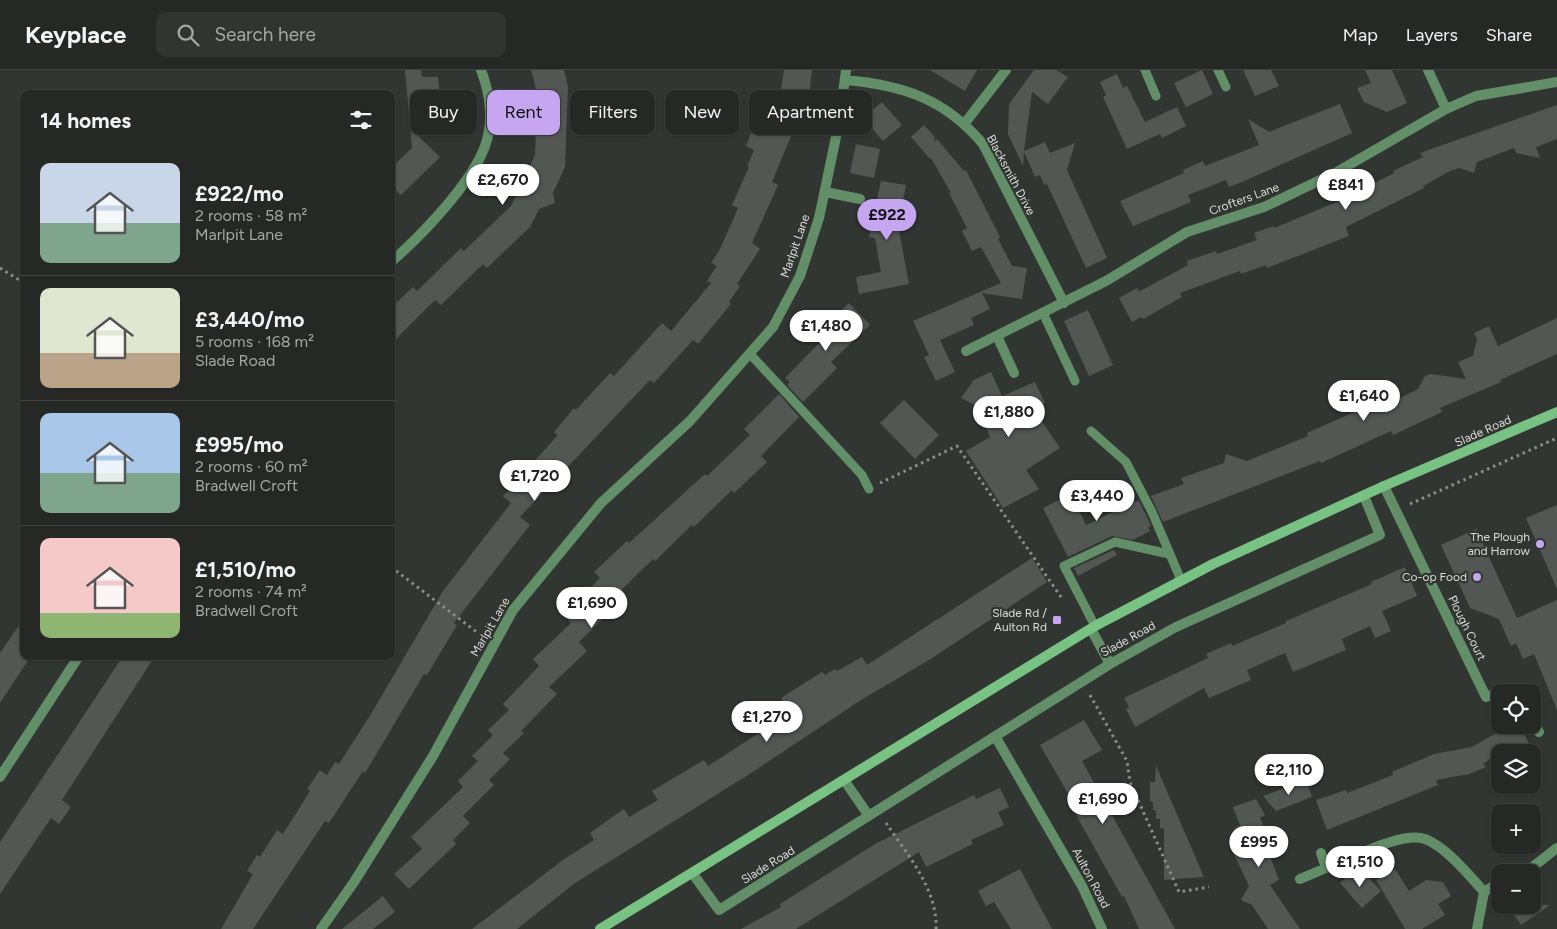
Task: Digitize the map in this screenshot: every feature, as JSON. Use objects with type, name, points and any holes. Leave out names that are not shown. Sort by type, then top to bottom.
[{"type":"main road","name":"Slade Road","points":[[600,929],[1093,628],[1213,564],[1384,486],[1557,412]]},
{"type":"street","points":[[395,258],[408,247],[466,182],[485,146],[490,112],[486,82],[481,70]]},
{"type":"street","points":[[965,123],[1006,70]]},
{"type":"street","points":[[1428,70],[1446,109]]},
{"type":"street","points":[[844,90],[846,75]]},
{"type":"street","name":"Blacksmith Drive","points":[[846,75],[916,95],[939,105],[965,123],[983,144],[1064,303]]},
{"type":"street","name":"Crofters Lane","points":[[966,351],[1106,281],[1187,232],[1264,207],[1335,173],[1446,109],[1476,96],[1557,82]]},
{"type":"street","name":"Marlpit Lane","points":[[321,929],[354,882],[430,761],[512,610],[600,503],[690,421],[773,327],[800,276],[825,192],[836,137]]},
{"type":"street","points":[[825,192],[860,198]]},
{"type":"street","points":[[997,336],[1014,373]]},
{"type":"street","name":"Plough Court","points":[[1384,486],[1486,697],[1491,695]]},
{"type":"street","name":"Slade Road","points":[[692,874],[719,910],[1110,664],[1176,627],[1380,535],[1364,496]]},
{"type":"street","points":[[1093,628],[1110,664]]},
{"type":"street","points":[[0,777],[75,660]]},
{"type":"street","name":"Aulton Road","points":[[995,736],[1077,878],[1102,929]]},
{"type":"street","points":[[844,780],[873,813]]},
{"type":"street","points":[[1300,880],[1398,840],[1425,839],[1467,872],[1484,892]]},
{"type":"street","points":[[1536,864],[1557,848]]},
{"type":"street","points":[[1321,853],[1326,868]]},
{"type":"street","points":[[1477,929],[1484,892],[1491,888]]},
{"type":"lane","points":[[1145,70],[1156,96]]},
{"type":"lane","points":[[1218,70],[1226,88]]},
{"type":"lane","points":[[1043,313],[1075,381]]},
{"type":"lane","points":[[750,354],[862,475],[868,489]]},
{"type":"lane","points":[[1091,431],[1126,462],[1152,512],[1182,580]]},
{"type":"lane","points":[[1093,628],[1064,566],[1115,542],[1169,554]]},
{"type":"path","points":[[0,268],[20,280]]},
{"type":"path","points":[[1396,510],[1557,438]]},
{"type":"path","points":[[868,489],[957,446],[1068,608]]},
{"type":"path","points":[[395,570],[494,644]]},
{"type":"path","points":[[1083,681],[1127,761],[1130,782],[1178,892],[1209,887]]},
{"type":"path","points":[[873,813],[914,864],[929,892],[937,915],[936,929]]},
{"type":"building","points":[[405,70],[421,70],[422,77],[438,77],[439,90],[410,90],[410,126]]},
{"type":"building","points":[[531,70],[564,70],[568,87],[565,167],[553,193],[555,203],[539,209],[530,227],[487,268],[483,264],[441,305],[435,300],[395,340],[395,304],[413,287],[417,291],[461,248],[464,251],[511,206],[535,155],[536,135],[560,135],[560,90],[536,90]]},
{"type":"building","points":[[784,70],[812,70],[810,90],[781,90]]},
{"type":"building","points":[[930,70],[977,70],[965,91]]},
{"type":"building","points":[[1034,70],[1056,70],[1068,77],[1048,104],[1032,92],[1024,151],[1045,142],[1050,153],[1075,143],[1067,170],[1107,258],[1086,268],[1047,184],[1044,185],[1040,175],[1035,177],[1024,152],[1023,166],[1008,134],[1009,104]]},
{"type":"building","points":[[1202,70],[1213,94],[1186,107],[1174,83]]},
{"type":"building","points":[[1243,70],[1271,70],[1279,86],[1255,96]]},
{"type":"building","points":[[1365,70],[1392,70],[1407,103],[1387,112],[1364,102],[1357,88],[1371,83]]},
{"type":"building","points":[[1117,74],[1123,88],[1127,86],[1145,122],[1177,107],[1186,126],[1162,138],[1160,134],[1127,149],[1103,97],[1106,95],[1100,82]]},
{"type":"building","points":[[882,102],[902,125],[883,141],[872,128],[872,110]]},
{"type":"building","points":[[1340,104],[1352,133],[1242,182],[1229,187],[1226,180],[1188,195],[1191,202],[1133,226],[1120,201],[1184,173],[1183,170],[1203,161],[1205,166],[1259,145],[1248,119],[1269,132]]},
{"type":"building","points":[[1557,105],[1557,139],[1536,147],[1540,158],[1516,153],[1514,148],[1477,162],[1474,173],[1459,168],[1450,171],[1423,186],[1424,188],[1346,227],[1349,236],[1267,268],[1266,265],[1241,274],[1240,271],[1180,293],[1182,297],[1143,319],[1141,317],[1132,322],[1119,298],[1137,288],[1139,291],[1146,288],[1188,265],[1187,261],[1216,251],[1217,254],[1257,240],[1254,233],[1274,226],[1274,228],[1368,189],[1367,187],[1394,173],[1393,171],[1423,157],[1420,153]]},
{"type":"building","points":[[924,125],[935,137],[934,142],[937,139],[964,171],[966,170],[1000,237],[998,239],[1012,266],[1027,268],[1022,299],[982,293],[990,309],[971,318],[974,325],[940,340],[955,372],[936,381],[924,357],[929,355],[913,321],[1001,283],[981,247],[972,251],[962,231],[967,228],[949,193],[951,193],[931,158],[931,160],[911,137]]},
{"type":"building","points":[[411,135],[417,135],[440,157],[401,195],[395,189],[395,164],[412,148]]},
{"type":"building","points":[[750,135],[791,135],[772,182],[778,185],[752,243],[760,249],[737,284],[740,286],[729,302],[731,304],[698,344],[693,340],[654,383],[650,380],[520,517],[530,525],[454,623],[457,625],[427,675],[424,674],[365,773],[363,771],[329,823],[325,821],[253,929],[221,929],[253,874],[247,871],[257,855],[260,857],[277,830],[283,834],[310,791],[307,789],[320,770],[327,775],[335,762],[339,764],[371,714],[443,591],[511,503],[503,496],[509,490],[504,485],[517,470],[522,475],[558,435],[554,432],[574,408],[576,410],[610,373],[614,376],[662,323],[671,331],[711,283],[707,281],[717,266],[711,263],[720,249],[738,208],[732,205],[749,167],[747,166],[754,150],[746,146]]},
{"type":"building","points":[[856,144],[880,149],[874,178],[850,173]]},
{"type":"building","points":[[881,181],[906,185],[900,215],[896,215],[909,284],[859,294],[856,277],[881,272],[875,238],[869,237]]},
{"type":"building","points":[[849,303],[870,325],[831,362],[837,368],[803,402],[787,385],[790,382],[785,378],[821,341],[815,335]]},
{"type":"building","points":[[1088,310],[1113,365],[1089,376],[1064,321]]},
{"type":"building","points":[[1557,318],[1557,354],[1500,380],[1501,382],[1440,408],[1442,412],[1393,435],[1391,431],[1321,463],[1320,461],[1163,522],[1151,496],[1184,484],[1181,478],[1224,463],[1226,454],[1247,461],[1308,436],[1307,433],[1388,397],[1390,403],[1418,389],[1425,376],[1431,374],[1466,379],[1458,362],[1473,356],[1477,339],[1474,333],[1489,326],[1498,346]]},
{"type":"building","points":[[991,372],[1002,396],[1035,382],[1045,403],[1033,408],[1060,448],[1026,470],[1039,489],[1003,508],[966,451],[990,437],[977,406],[961,398],[974,380]]},
{"type":"building","points":[[779,394],[799,417],[761,456],[767,462],[734,493],[732,490],[694,527],[692,525],[655,561],[653,559],[611,600],[616,606],[579,642],[587,651],[549,687],[557,694],[521,731],[524,733],[503,753],[510,759],[489,780],[494,785],[463,816],[470,823],[453,840],[456,844],[409,889],[394,874],[422,849],[411,837],[463,787],[458,781],[478,761],[472,756],[493,735],[488,730],[509,710],[503,704],[539,666],[533,659],[571,623],[563,615],[600,578],[594,572],[705,474],[707,476],[750,435],[744,429]]},
{"type":"building","points":[[904,400],[939,435],[915,459],[880,423]]},
{"type":"building","points":[[1127,485],[1135,502],[1139,501],[1151,526],[1148,527],[1150,531],[1133,540],[1112,536],[1068,557],[1043,508],[1071,494],[1086,525],[1114,511],[1107,495]]},
{"type":"building","name":"The Plough and Harrow","points":[[1557,505],[1557,589],[1526,518]]},
{"type":"building","points":[[1476,529],[1517,618],[1557,600],[1557,710],[1534,654],[1523,659],[1516,643],[1511,646],[1499,619],[1470,608],[1441,545]]},
{"type":"building","points":[[1116,549],[1114,550],[1117,555],[1078,576],[1074,568]]},
{"type":"building","points":[[1032,558],[1047,582],[929,660],[861,700],[748,775],[575,883],[517,929],[472,929],[563,860],[594,840],[590,833],[624,809],[629,817],[658,800],[652,791],[704,760],[708,766],[790,713],[781,698],[822,672],[825,675],[835,669],[837,671],[862,657],[867,665]]},
{"type":"building","points":[[1405,567],[1417,596],[1382,611],[1391,631],[1375,638],[1370,626],[1342,639],[1346,650],[1293,672],[1285,653],[1247,670],[1251,680],[1209,698],[1204,688],[1135,727],[1126,709],[1129,707],[1124,698],[1208,658],[1206,654],[1231,643],[1232,646],[1286,623],[1286,621],[1372,584],[1371,582]]},
{"type":"building","points":[[20,624],[20,660],[28,660],[0,703],[0,653]]},
{"type":"building","points":[[120,660],[152,660],[62,800],[71,807],[59,824],[51,818],[0,894],[0,842]]},
{"type":"building","points":[[1084,720],[1102,750],[1082,761],[1175,929],[1139,929],[1124,896],[1122,897],[1067,799],[1070,797],[1040,745]]},
{"type":"building","points":[[1495,734],[1524,734],[1529,744],[1491,744],[1491,758],[1483,764],[1486,767],[1469,774],[1436,780],[1438,785],[1327,830],[1316,800],[1346,790],[1347,793],[1393,775],[1392,772],[1434,754],[1472,747]]},
{"type":"building","points":[[1156,765],[1204,877],[1164,880],[1164,829],[1160,828],[1160,819],[1156,819],[1153,802],[1150,801],[1150,782],[1155,782]]},
{"type":"building","points":[[1306,780],[1312,797],[1276,811],[1263,796]]},
{"type":"building","points":[[1000,788],[1009,807],[998,812],[1004,825],[971,840],[973,844],[926,867],[919,852],[796,929],[741,929],[781,907],[780,904],[875,844],[974,795],[976,799]]},
{"type":"building","points":[[1256,799],[1265,815],[1260,818],[1265,830],[1261,832],[1279,880],[1270,885],[1300,929],[1268,929],[1252,905],[1241,900],[1249,886],[1232,850],[1241,846],[1234,828],[1240,825],[1233,807]]},
{"type":"building","points":[[1020,869],[1052,929],[1011,929],[994,902],[986,906],[978,891]]},
{"type":"building","points":[[1395,869],[1409,891],[1426,880],[1443,882],[1451,896],[1438,904],[1445,915],[1422,929],[1405,929],[1376,880]]},
{"type":"building","points":[[1356,870],[1364,879],[1367,876],[1381,891],[1362,908],[1340,883]]},
{"type":"building","points":[[383,896],[395,912],[373,929],[342,929]]},
{"type":"building","points":[[1541,905],[1550,905],[1541,911]]},
{"type":"building","points":[[1513,914],[1537,914],[1521,925]]},
{"type":"place","name":"The Plough and Harrow","points":[[1540,544]]},
{"type":"place","name":"Co-op Food","points":[[1477,577]]},
{"type":"place","name":"Slade Rd / Aulton Rd","points":[[1057,620]]}]
